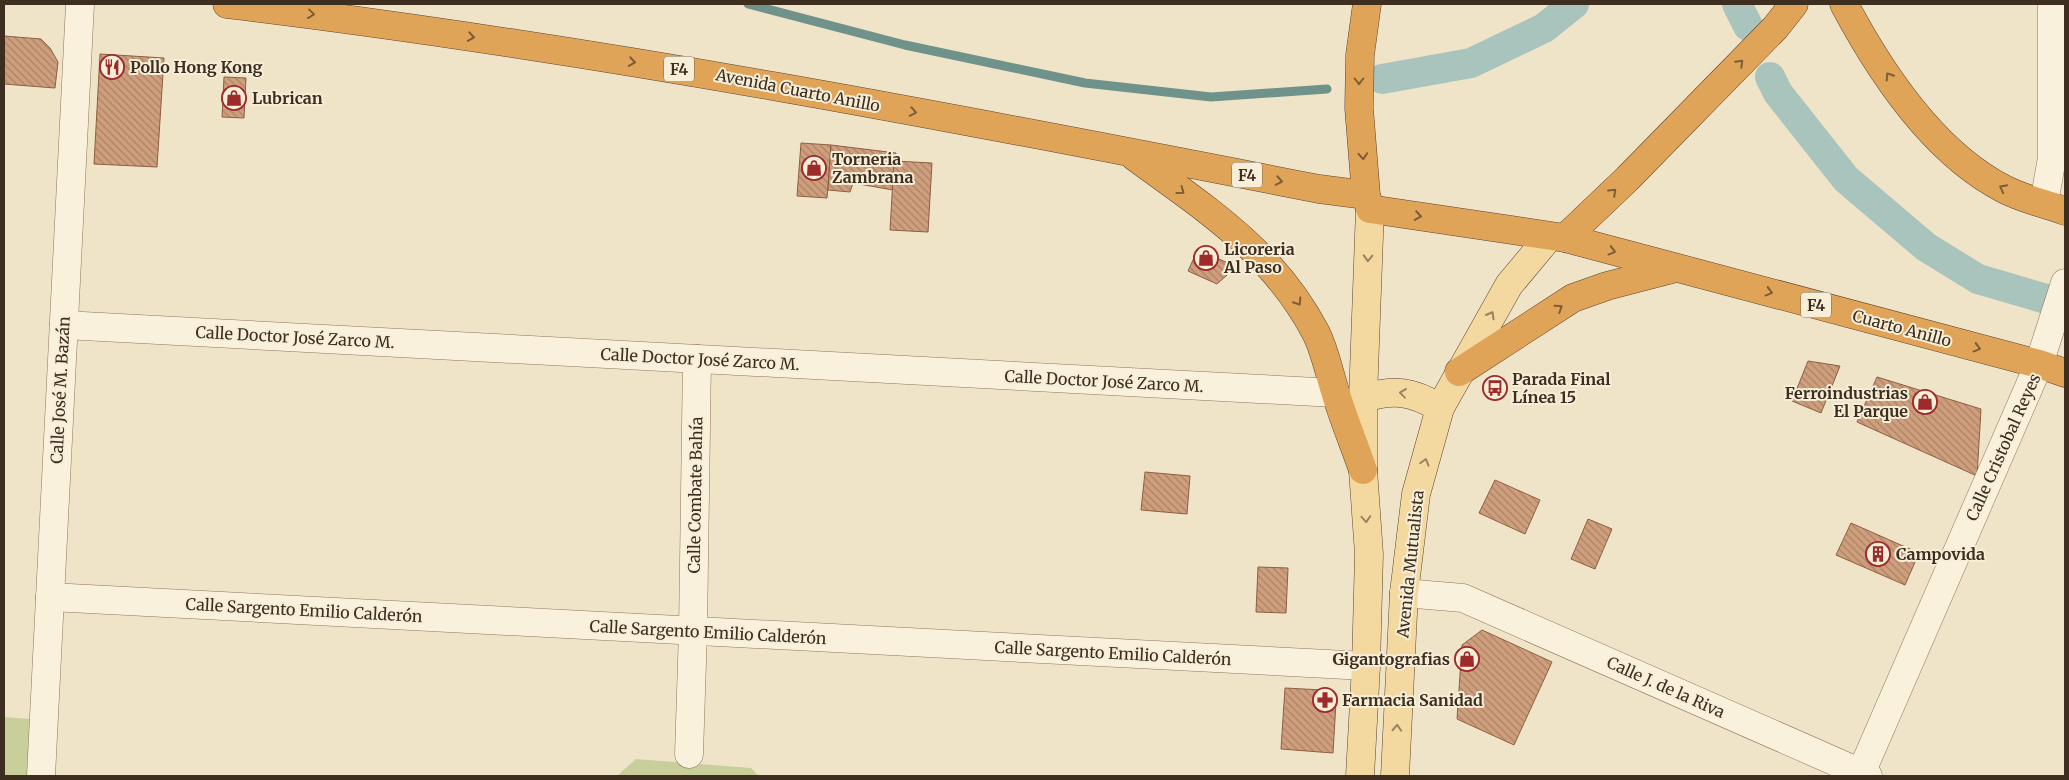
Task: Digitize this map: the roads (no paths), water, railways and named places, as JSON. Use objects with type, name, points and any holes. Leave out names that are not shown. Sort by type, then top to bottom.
[{"type":"highway","name":"Avenida Cuarto Anillo","points":[[228,4],[364,20],[712,74],[1319,189],[1368,202]]},
{"type":"highway","points":[[1366,4],[1360,55],[1359,108],[1368,202]]},
{"type":"highway","points":[[1557,237],[1627,179],[1775,28],[1794,4]]},
{"type":"highway","points":[[1844,4],[1900,93],[1933,136],[1969,166],[2005,190],[2055,207]]},
{"type":"highway","points":[[1128,152],[1227,224],[1265,259],[1297,300],[1317,334],[1335,393],[1363,470]]},
{"type":"highway","name":"F4","points":[[1368,202],[1557,237]]},
{"type":"highway","name":"Cuarto Anillo","points":[[1557,237],[2039,364],[2065,373]]},
{"type":"highway","points":[[1459,372],[1573,298],[1607,286],[1678,268]]},
{"type":"main road","points":[[1360,776],[1366,666],[1368,554],[1363,470],[1363,398],[1368,202]]},
{"type":"main road","name":"Avenida Mutualista","points":[[1395,776],[1404,593],[1416,494],[1440,408],[1509,285],[1557,237]]},
{"type":"main road","points":[[1363,398],[1382,392],[1403,392],[1422,397],[1440,408]]},
{"type":"street","name":"Calle José M. Bazán","points":[[41,776],[80,4]]},
{"type":"street","points":[[2052,4],[2052,158],[2055,207]]},
{"type":"street","name":"Calle Cristobal Reyes","points":[[1864,774],[2039,364],[2065,283]]},
{"type":"street","name":"Calle Doctor José Zarco M.","points":[[64,324],[1335,393]]},
{"type":"street","name":"Calle Combate Bahía","points":[[689,754],[693,631],[697,359]]},
{"type":"street","name":"Calle J. de la Riva","points":[[1404,593],[1463,598],[1864,774]]},
{"type":"street","name":"Calle Sargento Emilio Calderón","points":[[50,597],[1366,666]]},
{"type":"waterway","points":[[748,4],[905,45],[1085,83],[1211,97],[1327,89]]},
{"type":"waterway","points":[[1382,79],[1471,63],[1544,28],[1574,4]]},
{"type":"waterway","points":[[1737,4],[1748,26]]},
{"type":"waterway","points":[[1770,77],[1778,93],[1846,179],[1926,247],[1978,279],[2046,299]]},
{"type":"place","name":"Pollo Hong Kong","points":[[112,67]]},
{"type":"place","name":"Lubrican","points":[[234,98]]},
{"type":"place","name":"Torneria Zambrana","points":[[814,168]]},
{"type":"place","name":"Licoreria Al Paso","points":[[1206,258]]},
{"type":"place","name":"Parada Final Línea 15","points":[[1495,388]]},
{"type":"place","name":"Ferroindustrias El Parque","points":[[1925,402]]},
{"type":"place","name":"Campovida","points":[[1878,554]]},
{"type":"place","name":"Gigantografias","points":[[1467,659]]},
{"type":"place","name":"Farmacia Sanidad","points":[[1325,700]]}]
